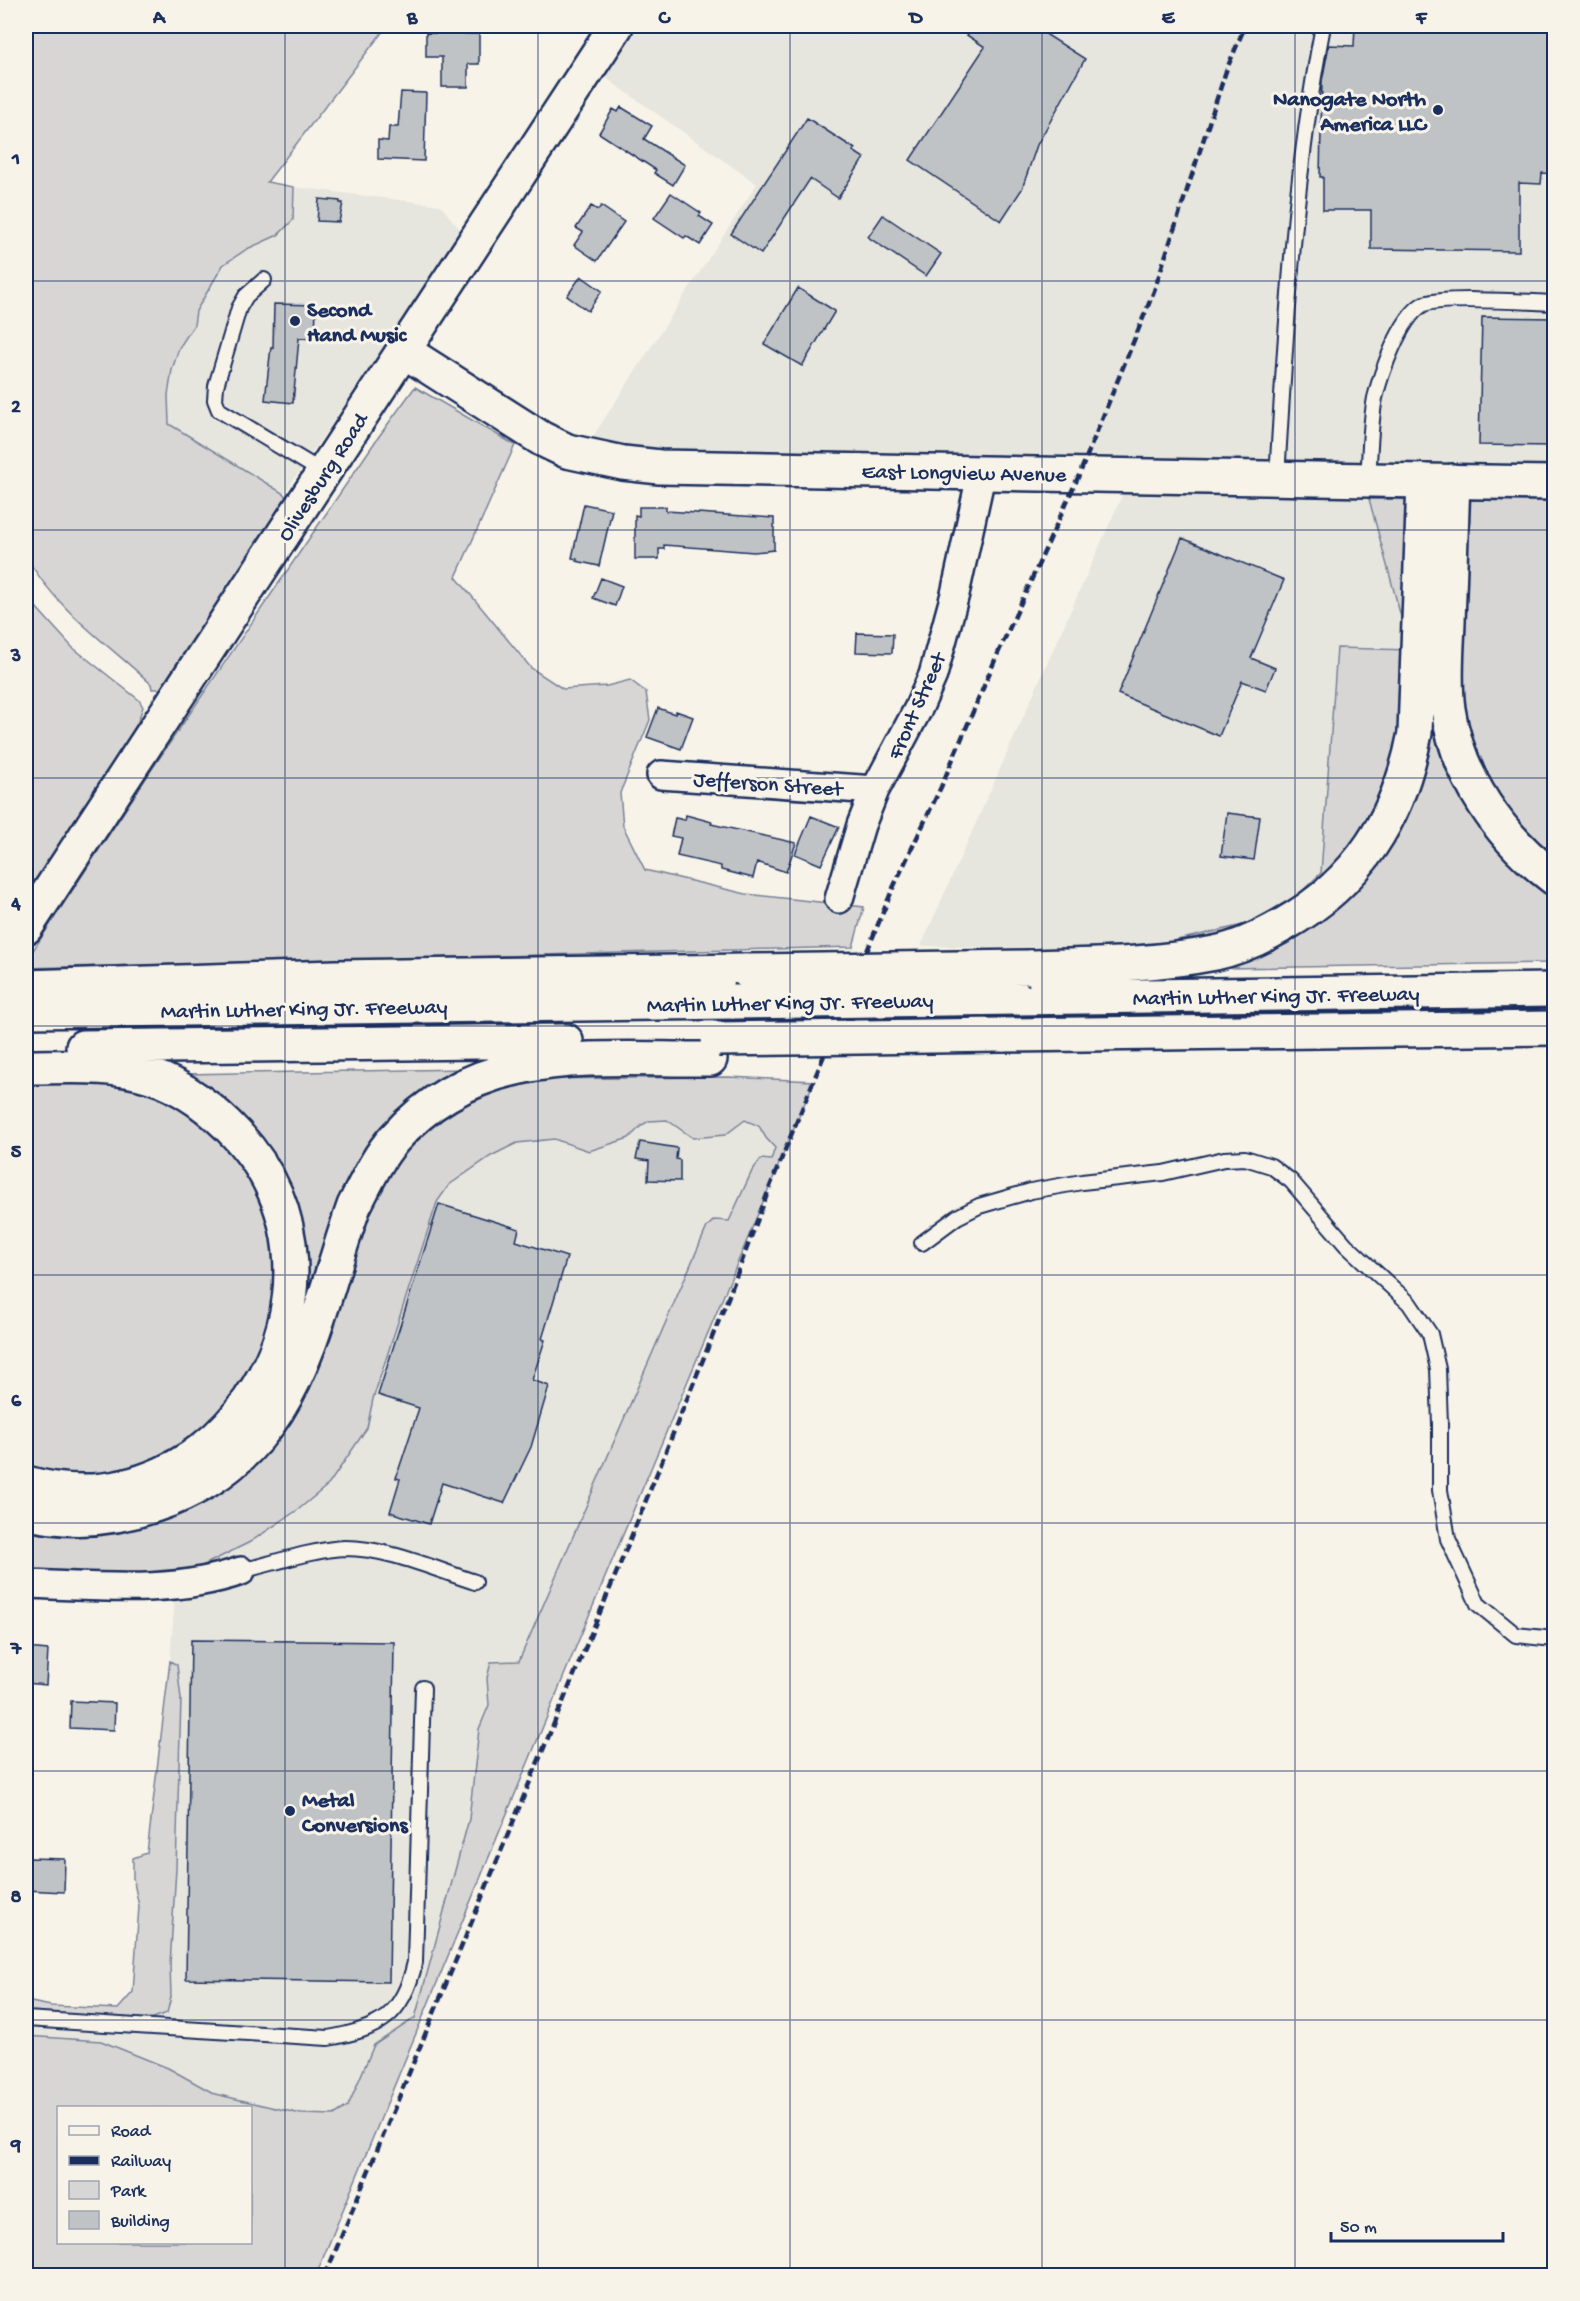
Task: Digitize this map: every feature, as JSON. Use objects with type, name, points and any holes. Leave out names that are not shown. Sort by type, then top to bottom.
[{"type":"main road","name":"Olivesburg Road","points":[[26,927],[616,26]]},
{"type":"main road","name":"East Longview Avenue","points":[[404,351],[542,439],[567,451],[593,458],[660,467],[1554,483]]},
{"type":"main road","points":[[1438,481],[1448,709],[1456,740],[1468,774],[1506,835],[1532,861],[1554,878]]},
{"type":"main road","points":[[26,987],[112,997],[336,977],[1029,967],[1145,962],[1217,952],[1244,944],[1267,934],[1307,911],[1335,889],[1365,855],[1386,822],[1399,795],[1409,764],[1415,733],[1438,481]]},
{"type":"main road","name":"Martin Luther King Jr. Freeway","points":[[26,1011],[112,997],[734,1002],[1554,990]]},
{"type":"main road","name":"Martin Luther King Jr. Freeway","points":[[26,1048],[74,1057],[714,1049],[998,1044],[1088,1034],[1554,1028]]},
{"type":"main road","points":[[1333,1031],[1416,1048],[1554,1046]]},
{"type":"main road","points":[[26,1512],[58,1518],[108,1518],[133,1512],[181,1496],[203,1484],[239,1457],[252,1444],[279,1409],[296,1378],[308,1350],[348,1223],[365,1185],[392,1141],[415,1116],[433,1102],[481,1078],[527,1064],[714,1049]]},
{"type":"main road","points":[[26,1067],[74,1057],[126,1069],[153,1077],[184,1092],[227,1124],[245,1143],[262,1168],[275,1194],[284,1219],[291,1273],[289,1304],[274,1358],[263,1381],[234,1421],[201,1451],[163,1473],[139,1482],[71,1491],[44,1488],[26,1482]]},
{"type":"street","name":"Front Street","points":[[839,899],[861,825],[875,790],[933,675],[957,584],[982,471]]},
{"type":"street","name":"Jefferson Street","points":[[661,775],[875,790]]},
{"type":"street","points":[[26,1584],[171,1586],[241,1571]]},
{"type":"lane","points":[[1277,478],[1291,269],[1311,88],[1323,26]]},
{"type":"lane","points":[[264,280],[246,296],[239,308],[216,386],[215,400],[219,410],[324,473]]},
{"type":"lane","points":[[1368,480],[1375,399],[1383,373],[1405,324],[1423,305],[1445,301],[1554,303]]},
{"type":"lane","points":[[922,1243],[957,1217],[979,1206],[1031,1191],[1082,1182],[1163,1173],[1224,1158],[1245,1158],[1271,1166],[1291,1181],[1346,1245],[1409,1303],[1430,1334],[1438,1370],[1440,1490],[1448,1539],[1478,1604],[1516,1635],[1554,1639]]},
{"type":"lane","points":[[241,1571],[344,1548],[405,1559],[475,1582]]},
{"type":"lane","points":[[26,2019],[328,2038],[355,2033],[384,2020],[402,2002],[410,1986],[415,1962],[423,1688]]},
{"type":"shaded area","points":[[630,26],[840,26],[854,36],[861,26],[1554,26],[1554,465],[1365,462],[1369,499],[1410,651],[1337,649],[1321,873],[1298,895],[1247,924],[1151,946],[1111,949],[921,946],[1138,460],[636,451],[592,438],[757,184],[599,73]]},
{"type":"shaded area","points":[[294,187],[440,205],[462,232],[284,494],[169,424],[168,395],[172,370],[179,348],[194,325],[196,311],[223,265],[293,220]]},
{"type":"shaded area","points":[[667,1120],[724,1135],[745,1120],[759,1126],[775,1148],[774,1156],[771,1161],[761,1159],[752,1171],[519,1661],[491,1663],[487,1678],[489,1705],[479,1729],[469,1819],[415,2018],[374,2045],[348,2106],[334,2115],[301,2114],[215,2094],[168,2068],[101,2041],[26,2036],[26,2016],[139,2020],[171,1997],[170,1964],[176,1869],[181,1699],[177,1665],[170,1661],[177,1572],[202,1566],[250,1542],[299,1509],[329,1484],[367,1428],[373,1399],[437,1202],[449,1185],[491,1156],[517,1143],[554,1139],[589,1151],[629,1138],[649,1121]]},
{"type":"green space","points":[[26,26],[387,26],[267,182],[294,187],[293,220],[278,235],[247,249],[223,265],[196,311],[194,325],[179,348],[172,370],[168,395],[169,424],[284,494],[286,498],[160,689],[152,689],[151,684],[83,625],[52,593],[26,556]]},
{"type":"green space","points":[[415,387],[515,445],[456,577],[531,668],[563,689],[607,686],[630,680],[646,692],[650,720],[620,793],[623,826],[645,870],[746,894],[864,907],[853,947],[26,968],[26,961],[150,772],[377,439]]},
{"type":"green space","points":[[1369,499],[1554,501],[1554,963],[1224,968],[1151,946],[1247,924],[1298,895],[1321,873],[1337,648],[1410,650]]},
{"type":"green space","points":[[26,596],[72,647],[139,700],[143,707],[137,724],[26,897]]},
{"type":"green space","points":[[465,1069],[531,1079],[728,1077],[814,1081],[580,1637],[316,2275],[26,2275],[26,2036],[101,2041],[168,2068],[215,2094],[301,2114],[334,2115],[348,2106],[374,2045],[415,2018],[469,1819],[479,1729],[489,1705],[487,1678],[491,1662],[519,1661],[707,1227],[714,1220],[729,1221],[752,1171],[761,1159],[771,1160],[775,1148],[759,1126],[745,1120],[725,1135],[693,1138],[667,1120],[649,1121],[629,1138],[589,1151],[554,1139],[517,1143],[491,1156],[449,1185],[437,1202],[373,1399],[367,1428],[329,1484],[299,1509],[250,1542],[202,1566],[177,1572],[145,1574],[26,1571],[26,1082],[186,1074]]},
{"type":"green space","points":[[170,1661],[177,1665],[181,1699],[176,1869],[170,1964],[171,1997],[167,2013],[139,2020],[26,2016],[26,2001],[51,2006],[118,2009],[133,1992],[139,1906],[133,1878],[133,1858],[147,1853]]},
{"type":"building","points":[[953,26],[1033,26],[1085,59],[1037,145],[1022,189],[1001,221],[910,160],[985,47]]},
{"type":"building","name":"Nanogate North America LLC","points":[[1355,26],[1554,26],[1554,174],[1542,173],[1541,184],[1519,183],[1519,251],[1371,249],[1371,210],[1323,210],[1323,177],[1320,177],[1322,81],[1329,45],[1354,46]]},
{"type":"building","points":[[426,33],[479,34],[479,64],[468,64],[468,87],[442,87],[442,57],[426,57]]},
{"type":"building","points":[[401,92],[426,93],[424,161],[378,159],[378,140],[388,141],[389,127],[398,127]]},
{"type":"building","points":[[621,107],[652,126],[644,139],[685,165],[673,185],[654,173],[656,170],[599,133],[613,109],[618,112]]},
{"type":"building","points":[[807,118],[855,149],[853,151],[864,158],[838,198],[810,179],[761,254],[731,234]]},
{"type":"building","points":[[671,193],[701,213],[699,216],[713,225],[700,245],[686,236],[684,238],[654,218]]},
{"type":"building","points":[[319,199],[343,203],[339,222],[317,221]]},
{"type":"building","points":[[591,206],[598,210],[601,206],[624,222],[597,261],[574,245],[583,232],[576,228]]},
{"type":"building","points":[[883,215],[941,254],[926,276],[868,237]]},
{"type":"building","points":[[581,276],[602,291],[588,311],[567,296]]},
{"type":"building","points":[[798,288],[835,311],[802,366],[764,344]]},
{"type":"building","points":[[274,304],[316,305],[315,339],[299,338],[293,403],[265,400],[271,347],[273,348]]},
{"type":"building","points":[[1482,317],[1554,318],[1554,446],[1479,445]]},
{"type":"building","points":[[584,504],[612,510],[599,566],[572,558]]},
{"type":"building","points":[[639,507],[666,507],[666,511],[774,518],[774,550],[754,552],[664,545],[664,549],[659,549],[659,559],[635,559],[635,515],[639,516]]},
{"type":"building","points":[[1182,538],[1284,580],[1251,658],[1275,668],[1266,690],[1242,681],[1219,736],[1118,694]]},
{"type":"building","points":[[601,578],[622,586],[615,606],[593,598]]},
{"type":"building","points":[[857,633],[893,634],[892,653],[856,652]]},
{"type":"building","points":[[658,708],[693,717],[681,749],[647,737]]},
{"type":"building","points":[[1227,813],[1260,817],[1254,860],[1221,856]]},
{"type":"building","points":[[686,815],[712,822],[711,824],[796,843],[786,872],[757,862],[753,878],[721,870],[721,866],[677,856],[681,838],[671,836],[675,818],[685,820]]},
{"type":"building","points":[[811,816],[839,827],[821,865],[795,854]]},
{"type":"building","points":[[640,1142],[677,1148],[676,1159],[680,1160],[680,1181],[648,1180],[649,1161],[636,1159]]},
{"type":"building","points":[[439,1204],[519,1229],[516,1241],[567,1257],[532,1380],[549,1386],[531,1447],[504,1503],[442,1483],[429,1524],[390,1512],[400,1479],[396,1478],[419,1408],[378,1395]]},
{"type":"building","name":"Metal Conversions","points":[[191,1640],[394,1642],[389,1982],[186,1979]]},
{"type":"building","points":[[26,1648],[48,1650],[46,1685],[26,1683]]},
{"type":"building","points":[[71,1701],[115,1703],[114,1730],[70,1728]]},
{"type":"building","points":[[28,1858],[65,1859],[64,1892],[26,1890],[26,1861]]},
{"type":"railway","points":[[325,2276],[625,1552],[728,1298],[771,1184],[893,888],[941,787],[995,660],[1080,473],[1154,291],[1226,71],[1245,26]]},
{"type":"place","name":"Nanogate North America LLC","points":[[1438,110]]},
{"type":"place","name":"Second Hand Music","points":[[295,321]]},
{"type":"place","name":"Metal Conversions","points":[[290,1811]]}]
